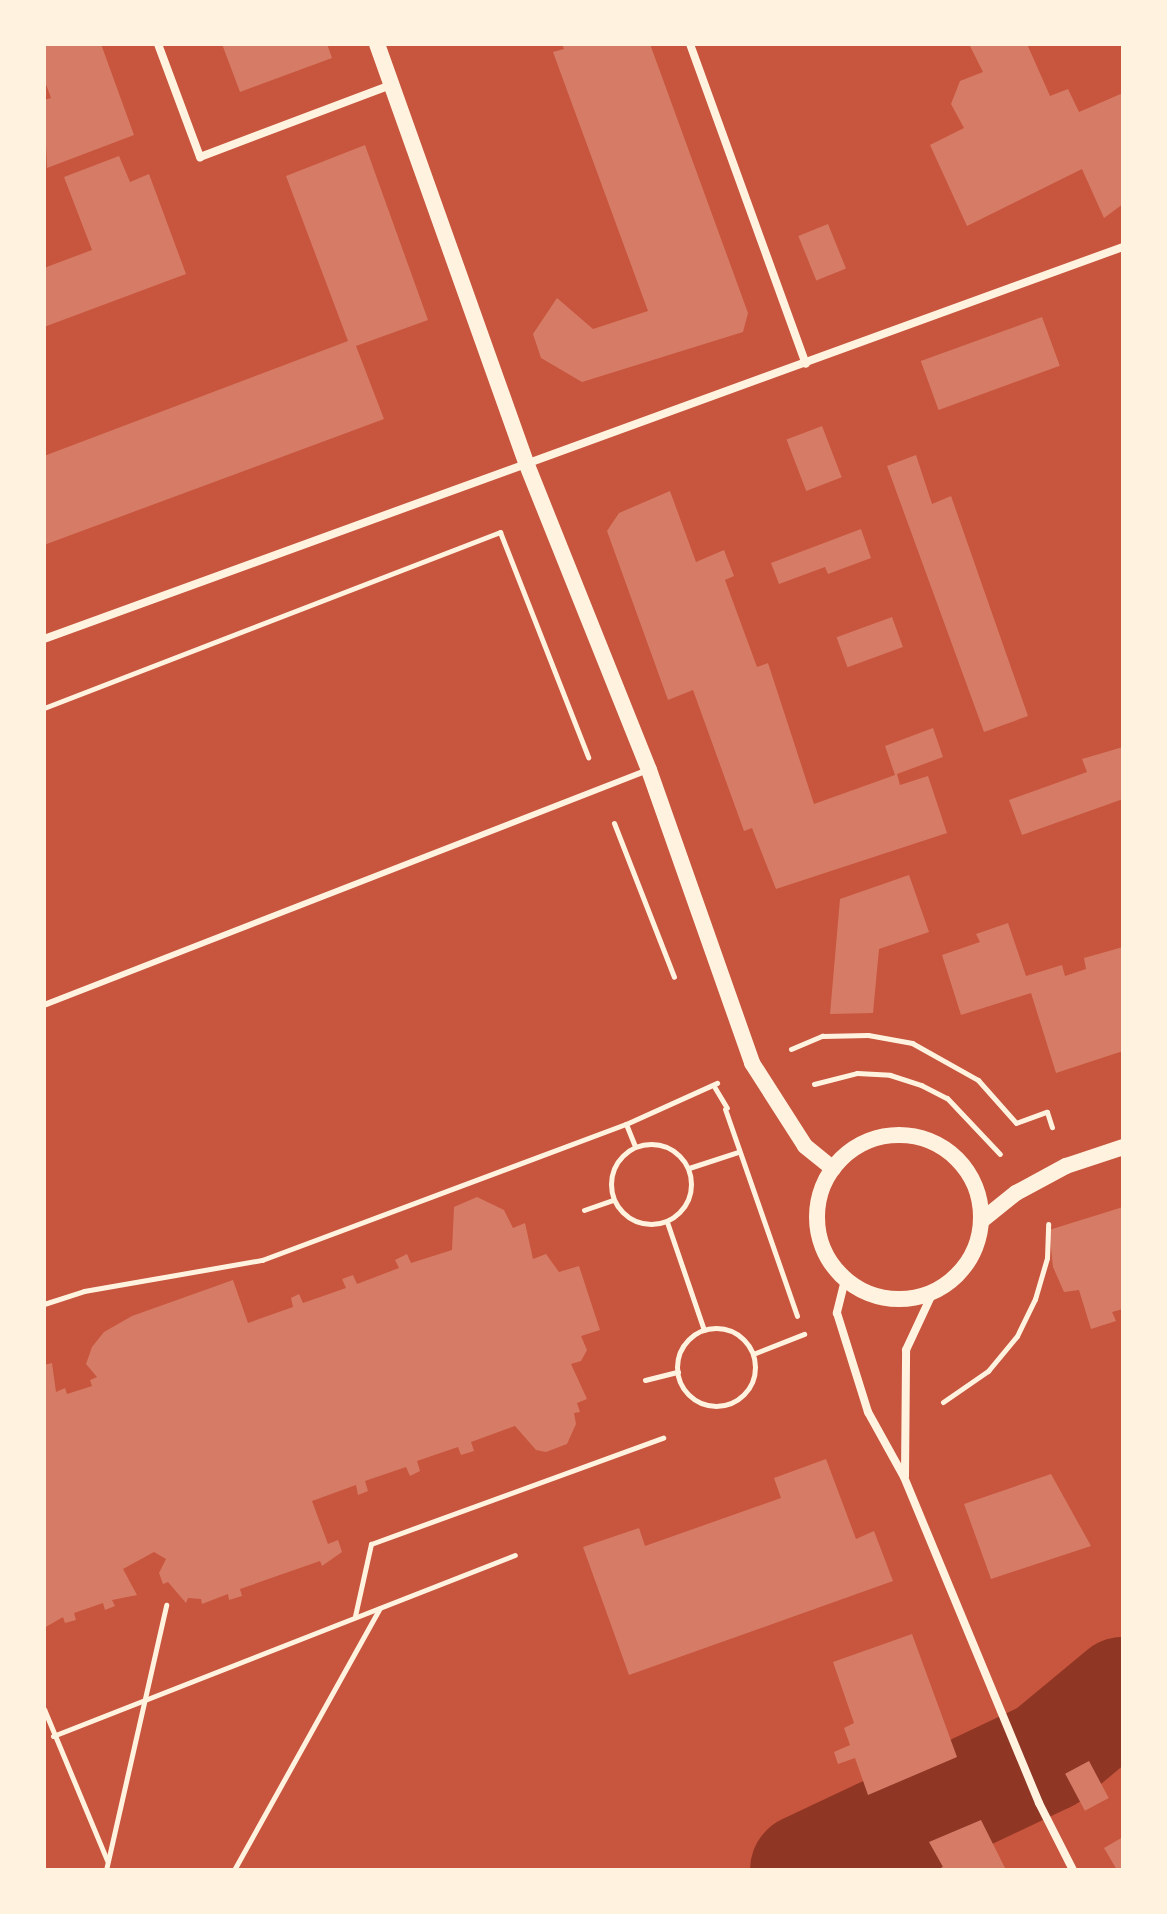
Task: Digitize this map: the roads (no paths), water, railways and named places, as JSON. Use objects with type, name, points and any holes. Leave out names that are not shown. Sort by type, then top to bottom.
[{"type":"main road","points":[[377,44],[527,465],[649,770],[752,1063],[767,1093],[805,1146],[833,1169]]},
{"type":"main road","points":[[888,1135],[917,1136],[943,1147],[964,1167],[977,1192],[981,1221],[968,1263],[933,1292],[888,1298],[845,1280],[820,1240],[816,1212],[823,1184],[833,1169],[861,1143],[888,1135]]},
{"type":"main road","points":[[981,1221],[1016,1193],[1066,1166],[1123,1147]]},
{"type":"street","points":[[158,44],[200,157],[391,85]]},
{"type":"street","points":[[690,44],[806,364]]},
{"type":"street","points":[[44,639],[1123,247]]},
{"type":"street","points":[[845,1280],[837,1313],[868,1412],[904,1477],[1039,1803],[1073,1870]]},
{"type":"street","points":[[904,1477],[909,1434],[902,1398],[906,1350],[933,1292]]},
{"type":"lane","points":[[44,1005],[649,770]]},
{"type":"waterway","points":[[806,1870],[1047,1756],[1123,1693]]}]
